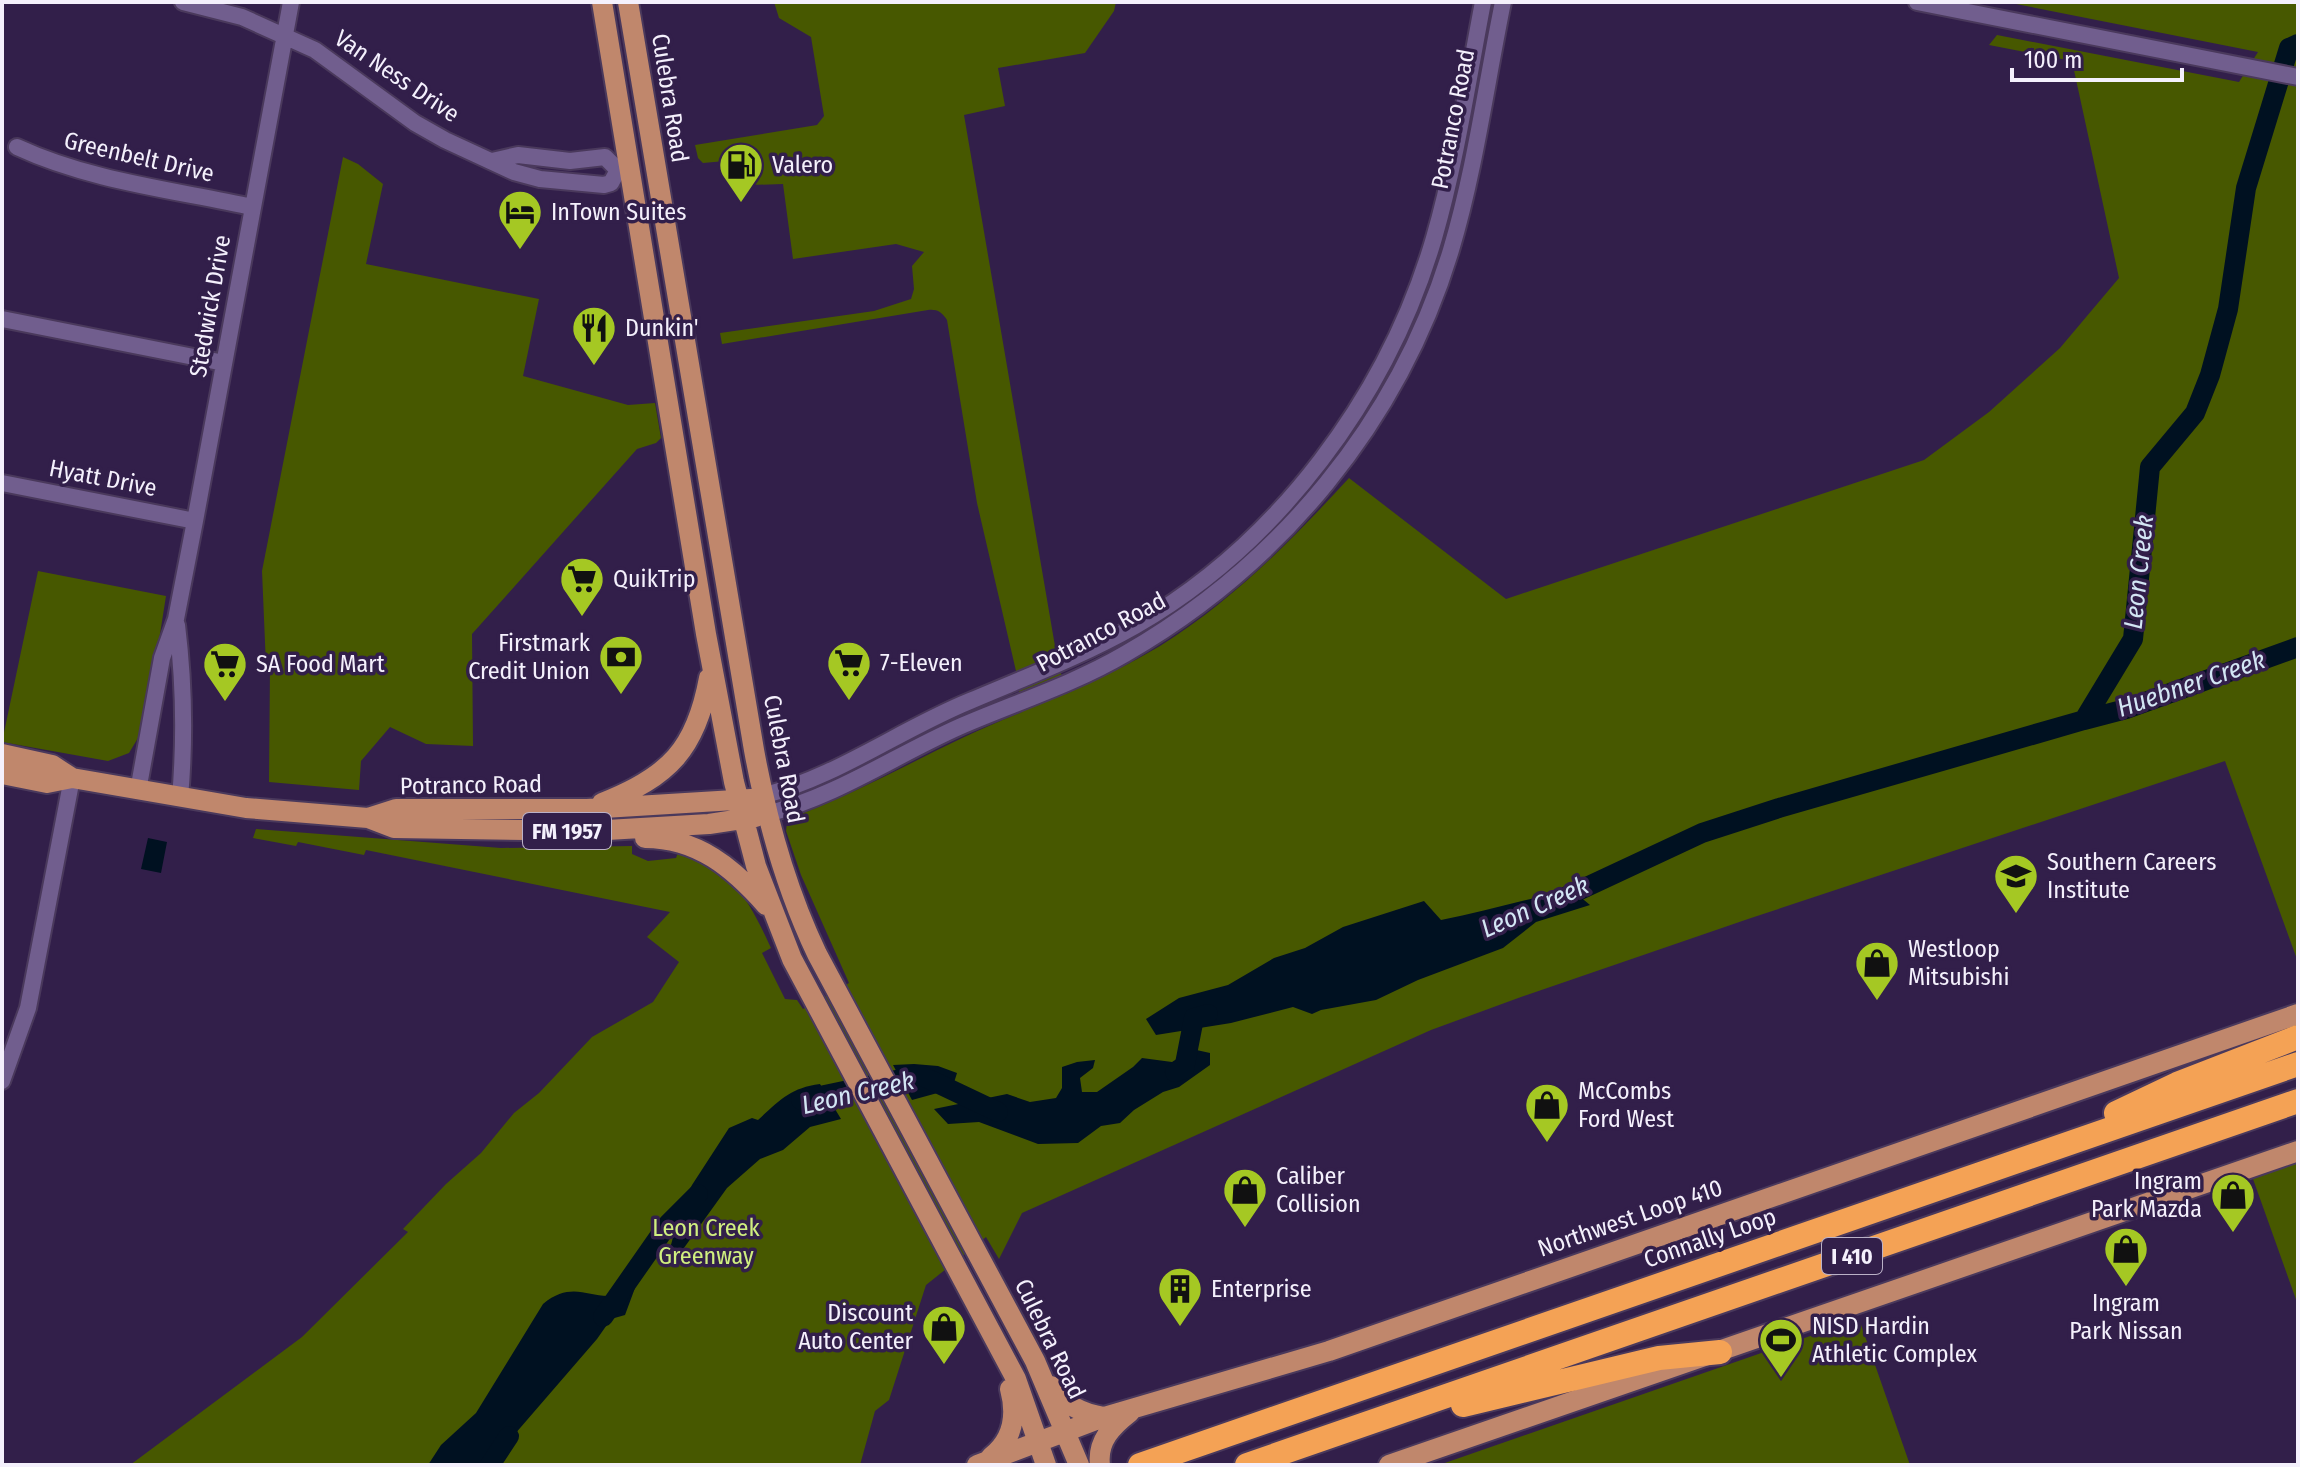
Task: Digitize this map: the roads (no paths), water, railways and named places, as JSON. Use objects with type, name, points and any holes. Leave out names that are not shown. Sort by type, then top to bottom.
[{"type":"highway","points":[[2005,1165],[2177,1084],[2298,1037]]},
{"type":"highway","name":"Connally Loop","points":[[1140,1465],[2298,1064]]},
{"type":"highway","name":"I 410","points":[[1247,1465],[2298,1101]]},
{"type":"highway","points":[[1405,1410],[1462,1405],[1659,1358],[1720,1352]]},
{"type":"main road","name":"Culebra Road","points":[[602,2],[624,169],[740,810],[773,914],[810,994],[1016,1379],[1046,1465]]},
{"type":"main road","name":"Culebra Road","points":[[628,2],[764,805],[796,905],[832,982],[1040,1372],[1079,1465]]},
{"type":"main road","points":[[587,809],[646,784],[677,758],[699,720],[712,662]]},
{"type":"main road","name":"FM 1957","points":[[2,754],[52,765],[72,778],[138,791],[246,808],[368,818]]},
{"type":"main road","name":"FM 1957","points":[[2,774],[47,783],[72,778]]},
{"type":"main road","name":"Potranco Road","points":[[368,818],[394,828],[590,831],[764,805]]},
{"type":"main road","name":"Potranco Road","points":[[368,818],[396,809],[740,810]]},
{"type":"main road","points":[[590,831],[616,837],[680,842],[705,852],[743,879],[773,914]]},
{"type":"main road","name":"Northwest Loop 410","points":[[977,1465],[1104,1417],[1319,1354],[2298,1014]]},
{"type":"main road","points":[[1389,1465],[2298,1151]]},
{"type":"main road","points":[[977,1465],[1003,1446],[1013,1420],[1012,1398],[998,1347]]},
{"type":"main road","points":[[1040,1372],[1069,1405],[1087,1414],[1104,1417]]},
{"type":"main road","points":[[1100,1465],[1100,1451],[1105,1437],[1133,1409]]},
{"type":"street","name":"Van Ness Drive","points":[[183,2],[242,17],[315,50],[415,123],[514,172],[540,179],[604,185],[611,183],[624,169],[605,157],[570,161],[518,155],[492,161]]},
{"type":"street","name":"Stedwick Drive","points":[[138,791],[162,658],[176,619],[291,2]]},
{"type":"street","name":"Potranco Road","points":[[764,805],[948,710],[1083,654],[1137,624],[1185,593],[1263,525],[1325,454],[1356,409],[1383,362],[1428,259],[1483,2]]},
{"type":"street","name":"Potranco Road","points":[[764,805],[843,787],[958,728],[1092,672],[1148,641],[1241,573],[1316,498],[1356,445],[1411,349],[1435,295],[1451,249],[1475,148],[1503,2]]},
{"type":"street","points":[[1917,2],[2298,77]]},
{"type":"street","points":[[1455,144],[1475,148]]},
{"type":"street","name":"Greenbelt Drive","points":[[17,147],[81,171],[252,207]]},
{"type":"street","points":[[624,169],[654,166]]},
{"type":"street","points":[[2,319],[224,363]]},
{"type":"street","name":"Hyatt Drive","points":[[2,483],[195,521]]},
{"type":"street","points":[[1263,525],[1277,540]]},
{"type":"street","name":"Stedwick Drive","points":[[176,619],[181,661],[184,756],[180,798]]},
{"type":"street","points":[[1083,654],[1092,672]]},
{"type":"street","points":[[2,1081],[28,1008],[72,778]]},
{"type":"water","points":[[148,838],[167,842],[161,873],[141,869]]},
{"type":"water","points":[[1572,890],[1590,905],[1536,922],[1503,948],[1418,980],[1376,1000],[1312,1014],[1293,1007],[1231,1023],[1156,1035],[1146,1019],[1179,998],[1228,985],[1274,958],[1305,948],[1343,927],[1424,901],[1441,920]]},
{"type":"water","points":[[1192,1049],[1210,1053],[1210,1065],[1179,1087],[1163,1092],[1134,1110],[1120,1123],[1101,1126],[1078,1143],[1038,1144],[979,1122],[948,1124],[934,1109],[1007,1094],[1030,1102],[1056,1098],[1062,1088],[1062,1067],[1095,1060],[1093,1068],[1080,1078],[1082,1092],[1097,1092],[1142,1058],[1172,1062]]},
{"type":"water","points":[[893,1065],[938,1066],[957,1073],[952,1089],[912,1100]]},
{"type":"water","points":[[820,1084],[841,1119],[810,1127],[783,1150],[760,1159],[727,1188],[671,1266],[667,1260],[681,1207],[729,1128],[752,1118],[758,1120],[793,1092]]},
{"type":"water","points":[[635,1288],[625,1315],[611,1319],[488,1465],[428,1465],[441,1445],[476,1413],[543,1304],[568,1292],[609,1296]]},
{"type":"waterway","name":"Leon Creek","points":[[1550,904],[1702,833],[2084,720],[2133,639],[2150,467],[2195,413],[2210,375],[2228,309],[2246,188],[2289,48],[2298,44]]},
{"type":"waterway","name":"Huebner Creek","points":[[2084,720],[2126,709],[2298,647]]},
{"type":"waterway","name":"Leon Creek","points":[[1175,1072],[1184,1069],[1194,1018],[1208,1014]]},
{"type":"waterway","name":"Leon Creek","points":[[801,1100],[920,1075],[998,1112]]},
{"type":"waterway","name":"Leon Creek","points":[[603,1317],[668,1224],[698,1194]]},
{"type":"waterway","name":"Leon Creek","points":[[490,1465],[509,1436]]},
{"type":"place","name":"Valero","points":[[741,204]]},
{"type":"place","name":"InTown Suites","points":[[520,251]]},
{"type":"place","name":"Dunkin'","points":[[594,367]]},
{"type":"place","name":"QuikTrip","points":[[582,618]]},
{"type":"place","name":"Firstmark Credit Union","points":[[621,696]]},
{"type":"place","name":"7-Eleven","points":[[849,702]]},
{"type":"place","name":"SA Food Mart","points":[[225,703]]},
{"type":"place","name":"Southern Careers Institute","points":[[2016,915]]},
{"type":"place","name":"Westloop Mitsubishi","points":[[1877,1002]]},
{"type":"place","name":"McCombs Ford West","points":[[1547,1144]]},
{"type":"place","name":"Caliber Collision","points":[[1245,1229]]},
{"type":"place","name":"Ingram Park Mazda","points":[[2233,1234]]},
{"type":"place","name":"Ingram Park Nissan","points":[[2126,1288]]},
{"type":"place","name":"Enterprise","points":[[1180,1328]]},
{"type":"place","name":"Discount Auto Center","points":[[944,1366]]},
{"type":"place","name":"NISD Hardin Athletic Complex","points":[[1781,1379]]},
{"type":"park label","name":"Leon Creek Greenway","points":[[706,1242]]}]
